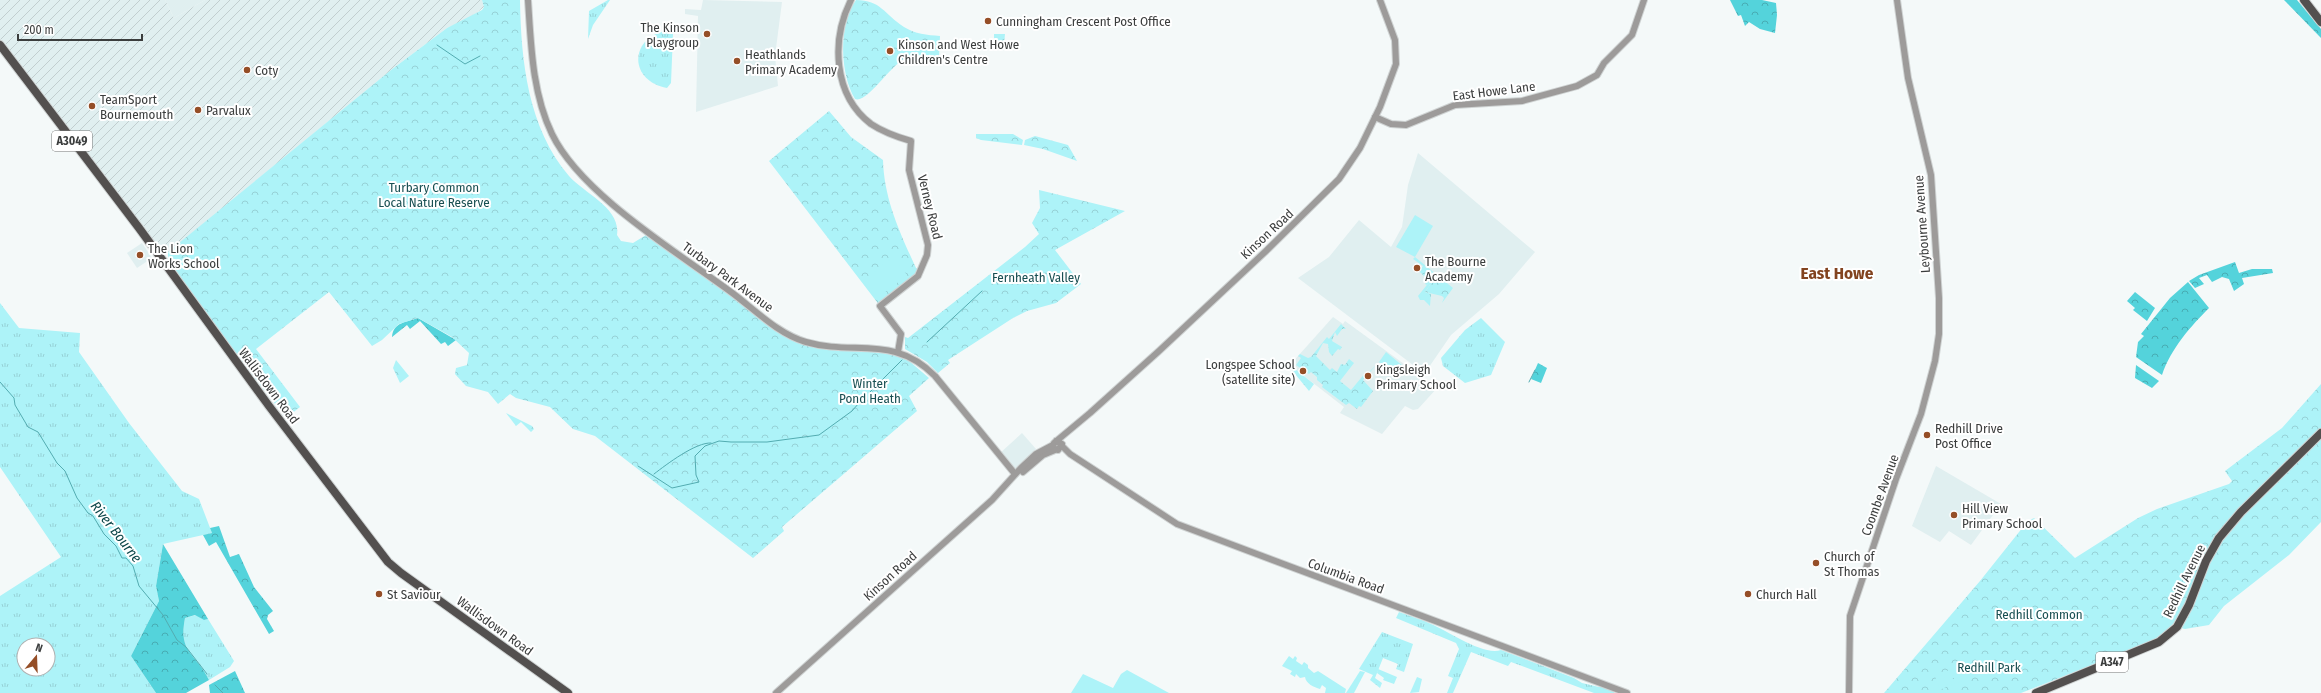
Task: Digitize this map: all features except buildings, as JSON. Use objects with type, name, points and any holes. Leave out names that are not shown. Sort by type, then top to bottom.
[{"type":"main road","points":[[2304,0],[2321,22]]},
{"type":"main road","name":"Wallisdown Road","points":[[0,45],[139,228],[269,406],[388,562],[400,574],[568,693]]},
{"type":"main road","name":"Redhill Avenue","points":[[2036,693],[2159,642],[2176,627],[2189,605],[2206,561],[2219,538],[2241,512],[2321,433]]},
{"type":"street","name":"Turbary Park Avenue","points":[[528,0],[537,86],[548,124],[552,134],[581,175],[597,190],[655,236],[788,335],[819,345],[882,348],[898,352],[920,362],[933,374],[1015,474]]},
{"type":"street","name":"Verney Road","points":[[851,0],[842,25],[838,51],[840,73],[848,94],[870,123],[890,134],[911,141],[909,170],[928,245],[928,255],[918,276],[880,306],[901,334],[898,352]]},
{"type":"street","name":"Kinson Road","points":[[776,693],[992,500],[1015,474],[1036,454],[1058,446],[1064,436],[1159,351],[1332,188],[1357,153],[1390,84],[1396,64],[1395,40],[1380,0]]},
{"type":"street","name":"East Howe Lane","points":[[1375,117],[1391,124],[1406,125],[1455,105],[1522,101],[1577,86],[1598,75],[1604,63],[1632,35],[1644,0]]},
{"type":"street","name":"Leybourne Avenue","points":[[1897,0],[1908,78],[1931,175],[1940,318],[1935,361],[1911,446]]},
{"type":"street","name":"Columbia Road","points":[[1058,446],[1177,524],[1627,693]]},
{"type":"street","name":"Coombe Avenue","points":[[1849,693],[1850,616],[1896,479],[1911,446]]},
{"type":"shaded area","points":[[0,0],[165,0],[174,18],[205,0],[482,0],[484,7],[471,17],[447,28],[391,70],[164,256],[0,39]]},
{"type":"shaded area","points":[[165,0],[205,0],[174,18]]},
{"type":"shaded area","name":"Heathlands Primary Academy","points":[[703,0],[782,2],[775,56],[778,86],[696,112],[698,16],[685,14],[685,9],[701,10]]},
{"type":"shaded area","name":"The Bourne Academy","points":[[1418,153],[1535,252],[1499,294],[1451,335],[1427,370],[1421,371],[1298,278],[1329,257],[1359,220],[1391,247],[1402,227],[1408,185]]},
{"type":"shaded area","name":"The Lion Works School","points":[[142,243],[152,258],[137,268],[127,253]]},
{"type":"shaded area","name":"Kingsleigh Primary School","points":[[1333,317],[1343,324],[1345,321],[1437,388],[1418,409],[1413,410],[1405,406],[1382,434],[1340,413],[1344,407],[1290,365]]},
{"type":"shaded area","points":[[1022,433],[1036,449],[1019,465],[1015,474],[999,454]]},
{"type":"shaded area","name":"Hill View Primary School","points":[[1936,466],[2001,504],[1971,545],[1949,531],[1940,542],[1912,526]]},
{"type":"green space","name":"Turbary Common Local Nature Reserve","points":[[482,0],[520,0],[522,46],[525,70],[536,115],[544,137],[555,157],[569,176],[608,209],[617,225],[617,235],[621,241],[633,243],[646,235],[787,337],[797,342],[889,353],[908,360],[929,378],[909,396],[917,411],[782,527],[784,531],[753,558],[595,436],[573,429],[550,407],[516,398],[510,394],[498,404],[488,392],[466,386],[455,374],[456,368],[467,365],[469,353],[452,337],[418,318],[399,324],[382,340],[372,346],[329,292],[256,349],[300,407],[286,418],[214,326],[168,262],[168,252],[391,70],[447,28],[482,10],[484,7]]},
{"type":"green space","points":[[610,0],[593,25],[588,39],[589,11]]},
{"type":"green space","points":[[856,0],[871,2],[877,5],[897,22],[912,31],[926,35],[940,36],[939,57],[917,55],[903,59],[867,95],[860,99],[855,99],[846,76],[843,50],[846,22],[850,10]]},
{"type":"green space","points":[[1730,0],[1762,0],[1776,3],[1777,15],[1775,33],[1760,29],[1749,22],[1745,26],[1741,15],[1738,16]]},
{"type":"green space","points":[[2284,0],[2297,0],[2321,29],[2321,38]]},
{"type":"green space","points":[[670,31],[673,34],[671,83],[667,88],[655,84],[646,77],[640,69],[638,60],[640,51],[645,42],[653,35]]},
{"type":"green space","points":[[994,34],[1005,34],[1004,44],[994,44]]},
{"type":"green space","points":[[913,39],[932,41],[931,52],[912,50]]},
{"type":"green space","points":[[829,111],[851,137],[883,160],[886,188],[894,216],[916,268],[922,270],[880,306],[769,161]]},
{"type":"green space","points":[[976,134],[1013,134],[1023,140],[1022,145],[981,140],[976,138]]},
{"type":"green space","points":[[1035,136],[1068,145],[1077,161],[1043,149],[1024,145],[1025,140]]},
{"type":"green space","name":"Fernheath Valley","points":[[1039,190],[1125,211],[1055,250],[1081,284],[1056,303],[1027,311],[1013,318],[948,360],[950,363],[938,373],[927,362],[905,349],[905,337],[908,338],[1025,247],[1039,234],[1032,223],[1040,208]]},
{"type":"green space","points":[[1415,215],[1433,226],[1415,257],[1396,247]]},
{"type":"green space","points":[[893,257],[907,275],[879,297],[865,279]]},
{"type":"green space","points":[[1415,257],[1453,288],[1442,303],[1444,298],[1442,296],[1425,292],[1432,282],[1430,281],[1427,285],[1425,284],[1428,280],[1419,271],[1423,266],[1413,259]]},
{"type":"green space","points":[[2235,262],[2239,273],[2252,269],[2272,269],[2273,273],[2242,278],[2244,284],[2234,291],[2229,279],[2222,277],[2212,282],[2207,275],[2199,278],[2204,284],[2195,288],[2189,281],[2199,275]]},
{"type":"green space","points":[[1430,281],[1432,282],[1425,292],[1431,294],[1430,306],[1424,300],[1420,300],[1418,296]]},
{"type":"green space","points":[[2188,282],[2209,308],[2176,346],[2162,375],[2136,357],[2138,342],[2144,336],[2141,334],[2170,298]]},
{"type":"green space","points":[[2135,292],[2155,308],[2147,321],[2133,310],[2135,308],[2127,301]]},
{"type":"green space","points":[[0,303],[19,328],[80,333],[79,352],[129,423],[182,491],[199,499],[212,533],[163,544],[156,586],[159,601],[131,656],[156,693],[0,693],[0,596],[61,557],[0,467]]},
{"type":"green space","points":[[418,318],[456,340],[448,346],[445,342],[441,344],[420,321],[410,329],[407,325],[392,337],[395,328],[398,325]]},
{"type":"green space","points":[[1481,318],[1505,342],[1491,375],[1465,383],[1443,366],[1441,358],[1465,330]]},
{"type":"green space","points":[[1341,324],[1346,329],[1342,329],[1337,336],[1335,332],[1332,341],[1342,347],[1340,350],[1338,349],[1332,356],[1329,352],[1328,344],[1323,343],[1316,356],[1330,370],[1332,368],[1337,372],[1341,364],[1345,365],[1349,359],[1354,363],[1340,381],[1351,390],[1366,372],[1368,373],[1377,364],[1363,380],[1373,391],[1361,407],[1359,406],[1357,409],[1349,403],[1346,405],[1322,387],[1323,385],[1311,372],[1309,374],[1296,365],[1301,358],[1298,356],[1300,354],[1308,358],[1311,357],[1327,337],[1329,339]]},
{"type":"green space","points":[[1386,352],[1403,366],[1395,375],[1379,362]]},
{"type":"green space","points":[[396,360],[409,376],[400,383],[393,368]]},
{"type":"green space","points":[[1538,363],[1547,368],[1541,383],[1531,379]]},
{"type":"green space","points":[[1290,365],[1314,384],[1309,391],[1291,369]]},
{"type":"green space","points":[[2136,365],[2159,381],[2152,388],[2135,378]]},
{"type":"green space","name":"Redhill Common","points":[[2321,384],[2321,522],[2289,555],[2224,606],[2209,625],[2185,629],[2177,627],[2178,624],[2175,622],[2158,639],[2021,693],[1884,693],[1980,581],[2027,522],[2034,518],[2075,558],[2138,518],[2157,509],[2229,484],[2232,481],[2225,471],[2282,428]]},
{"type":"green space","points":[[506,413],[532,426],[534,429],[531,432],[521,422],[516,426]]},
{"type":"green space","points":[[219,526],[230,557],[239,554],[254,587],[273,611],[268,615],[267,619],[274,631],[269,634],[216,542],[209,546],[203,535],[212,533],[210,528]]},
{"type":"green space","points":[[163,544],[208,619],[204,620],[195,615],[185,618],[183,630],[186,646],[209,680],[186,693],[156,693],[131,656],[159,601],[156,586]]},
{"type":"green space","points":[[1399,612],[1427,622],[1475,646],[1494,651],[1501,650],[1574,678],[1582,683],[1599,687],[1601,683],[1616,689],[1614,693],[1594,693],[1511,662],[1508,666],[1471,652],[1453,693],[1447,693],[1453,678],[1448,676],[1459,649],[1456,643],[1396,618]]},
{"type":"green space","points":[[196,615],[204,620],[208,619],[234,661],[230,667],[209,680],[186,646],[184,639],[183,630],[185,618]]},
{"type":"green space","points":[[1382,632],[1413,644],[1404,672],[1396,669],[1398,664],[1383,658],[1375,678],[1382,683],[1380,688],[1370,680],[1373,675],[1359,669]]},
{"type":"green space","points":[[1289,656],[1293,659],[1295,656],[1297,658],[1296,661],[1302,665],[1304,662],[1314,673],[1318,671],[1346,689],[1345,693],[1325,693],[1326,688],[1322,685],[1320,689],[1309,683],[1305,677],[1300,678],[1296,674],[1295,677],[1290,674],[1292,671],[1282,666]]},
{"type":"green space","points":[[1957,667],[1962,681],[1956,683],[1950,670]]},
{"type":"green space","points":[[1378,669],[1397,677],[1394,684],[1383,680],[1384,678],[1377,673]]},
{"type":"green space","points":[[1127,670],[1169,693],[1071,693],[1083,674],[1113,688],[1121,674]]},
{"type":"green space","points":[[1949,670],[1955,684],[1948,686],[1943,673]]},
{"type":"green space","points":[[235,671],[245,693],[210,693],[209,685]]},
{"type":"green space","points":[[1360,671],[1365,672],[1354,693],[1346,693]]},
{"type":"green space","points":[[1941,674],[1946,687],[1940,690],[1935,676]]},
{"type":"green space","points":[[1417,677],[1422,679],[1419,692],[1410,693]]},
{"type":"waterway","points":[[437,45],[465,64],[480,56]]},
{"type":"waterway","points":[[927,342],[982,291]]},
{"type":"waterway","points":[[870,392],[902,360]]},
{"type":"waterway","points":[[1529,382],[1535,370]]},
{"type":"waterway","name":"River Bourne","points":[[0,382],[14,398],[15,405],[28,427],[38,432],[57,463],[65,471],[77,498],[88,513],[93,516],[104,534],[116,546],[122,558],[126,558],[133,566],[139,586],[163,615],[177,640],[186,647],[207,674]]},
{"type":"waterway","points":[[638,466],[672,488],[699,482],[696,475],[695,456],[705,446],[719,441],[767,442],[819,435],[852,411],[866,395]]},
{"type":"waterway","points":[[654,474],[690,450],[698,446],[711,443]]},
{"type":"waterway","name":"River Bourne","points":[[215,685],[223,693]]},
{"type":"place","name":"Cunningham Crescent Post Office","points":[[988,21]]},
{"type":"place","name":"The Kinson Playgroup","points":[[707,34]]},
{"type":"place","name":"Kinson and West Howe Children's Centre","points":[[890,51]]},
{"type":"place","name":"Heathlands Primary Academy","points":[[737,61]]},
{"type":"place","name":"Coty","points":[[247,70]]},
{"type":"place","name":"TeamSport Bournemouth","points":[[92,106]]},
{"type":"place","name":"Parvalux","points":[[198,110]]},
{"type":"place","name":"The Lion Works School","points":[[140,255]]},
{"type":"place","name":"The Bourne Academy","points":[[1417,268]]},
{"type":"place","name":"Longspee School (satellite site)","points":[[1303,371]]},
{"type":"place","name":"Kingsleigh Primary School","points":[[1368,376]]},
{"type":"place","name":"Redhill Drive Post Office","points":[[1927,435]]},
{"type":"place","name":"Hill View Primary School","points":[[1954,515]]},
{"type":"place","name":"Church of St Thomas","points":[[1816,563]]},
{"type":"place","name":"St Saviour","points":[[379,594]]},
{"type":"place","name":"Church Hall","points":[[1748,594]]},
{"type":"district","name":"East Howe","points":[[1837,273]]},
{"type":"park label","name":"Winter Pond Heath","points":[[870,390]]},
{"type":"park label","name":"Redhill Park","points":[[1989,667]]}]
